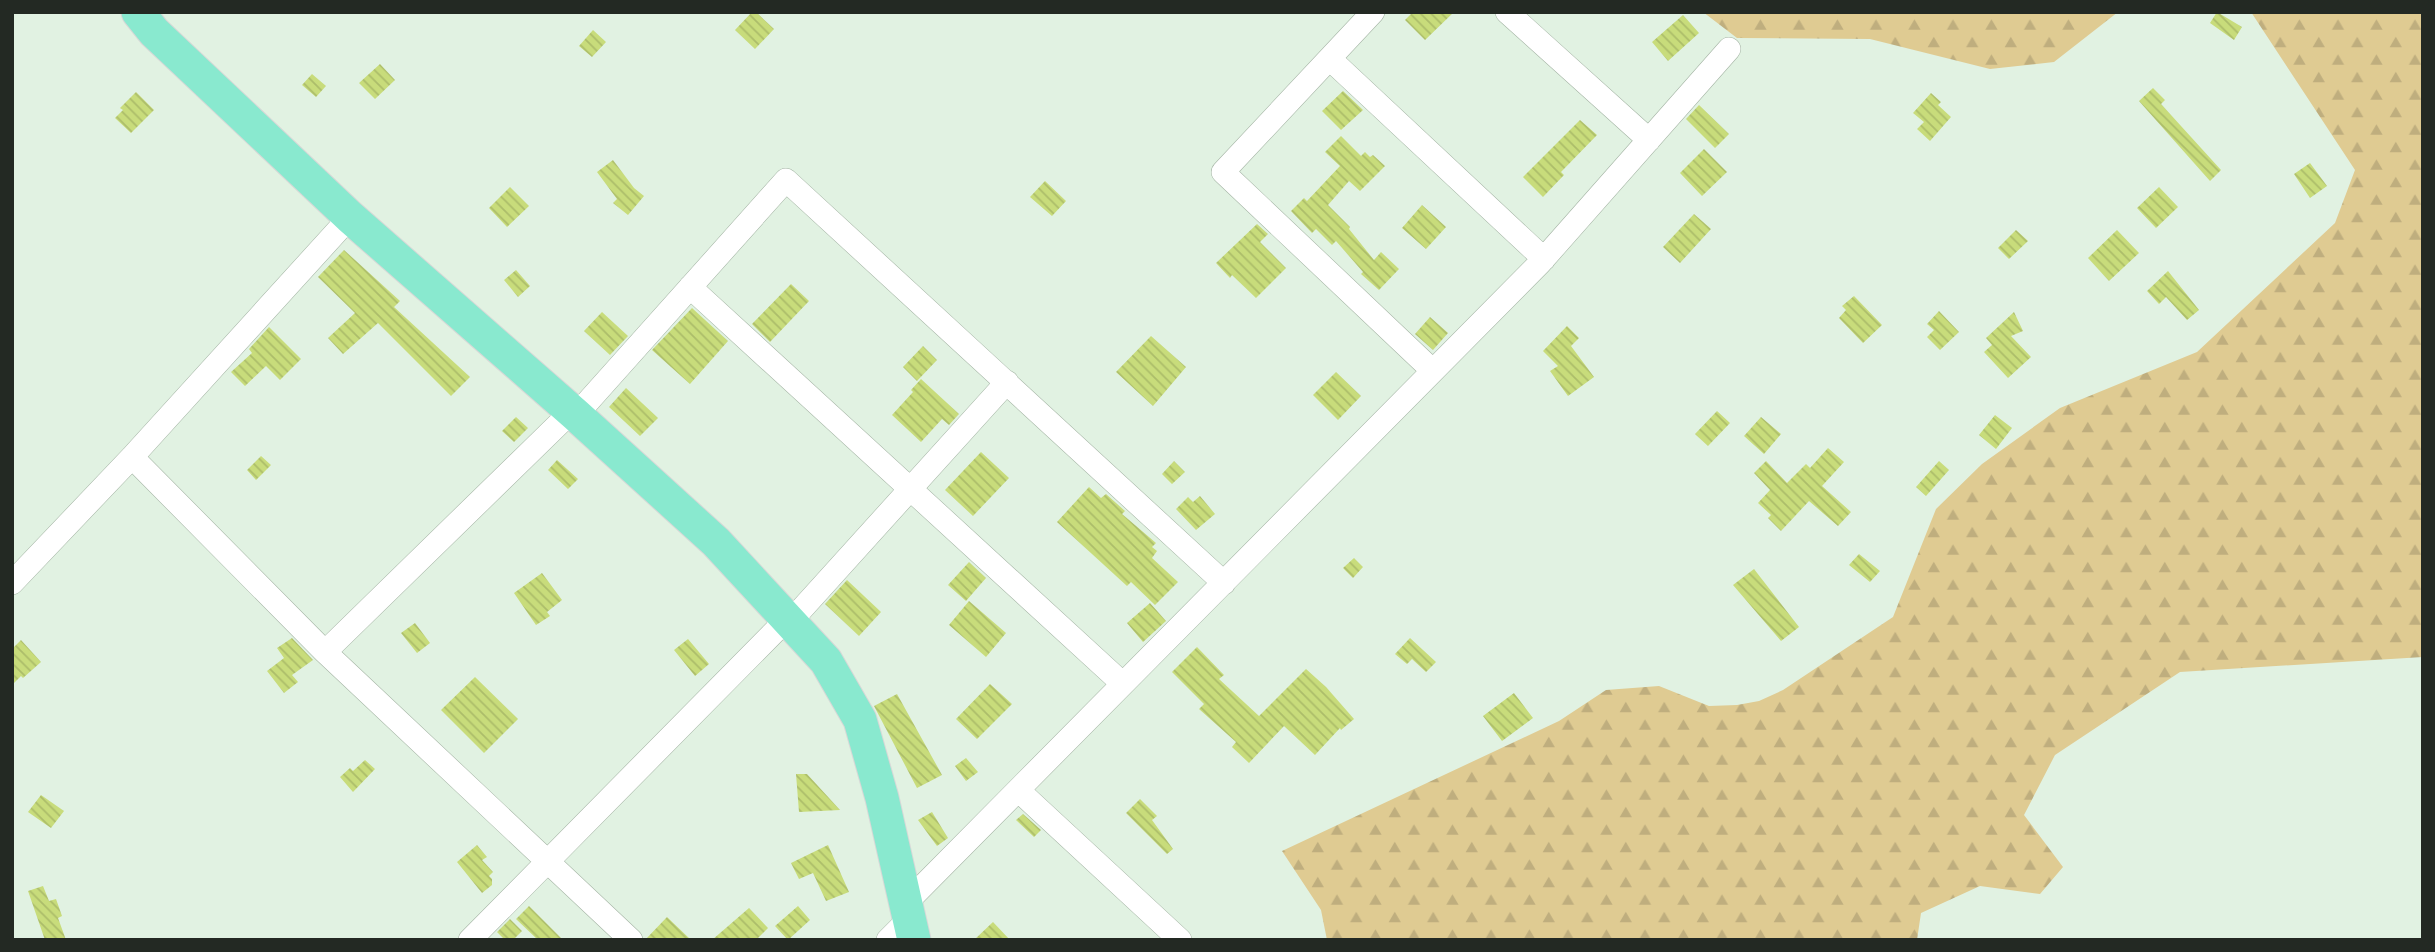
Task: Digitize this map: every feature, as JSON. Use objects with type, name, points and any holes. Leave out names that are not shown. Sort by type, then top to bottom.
[{"type":"highway","points":[[138,12],[155,33],[350,217],[574,413],[716,542],[826,662],[860,720],[882,798],[904,925]]},
{"type":"street","points":[[1373,12],[1223,172],[1433,371]]},
{"type":"street","points":[[1507,12],[1649,140]]},
{"type":"street","points":[[904,925],[1018,790],[1544,259],[1729,49]]},
{"type":"street","points":[[1330,59],[1544,259]]},
{"type":"street","points":[[325,652],[574,413],[786,180],[1224,583]]},
{"type":"street","points":[[12,583],[132,457],[350,217]]},
{"type":"street","points":[[690,287],[909,491],[1123,684]]},
{"type":"street","points":[[470,940],[546,861],[789,621],[1006,382]]},
{"type":"street","points":[[132,457],[325,652],[631,940]]},
{"type":"street","points":[[1018,790],[1180,940]]},
{"type":"green space","points":[[1703,12],[2118,12],[2054,62],[1990,69],[1870,39],[1737,38]]},
{"type":"green space","points":[[2251,12],[2423,12],[2423,657],[2180,672],[2055,755],[2024,815],[2063,867],[2040,894],[1980,886],[1921,913],[1917,940],[1327,940],[1321,910],[1282,851],[1559,721],[1606,690],[1659,686],[1709,706],[1759,701],[1783,690],[1893,617],[1936,509],[1982,464],[2060,408],[2197,352],[2335,223],[2355,170]]},
{"type":"building","points":[[752,12],[756,12],[774,29],[755,49],[735,30]]},
{"type":"building","points":[[1413,12],[1454,12],[1425,40],[1405,20]]},
{"type":"building","points":[[2217,12],[2242,27],[2234,40],[2210,23]]},
{"type":"building","points":[[1683,15],[1699,33],[1668,61],[1652,42]]},
{"type":"building","points":[[593,30],[606,42],[592,57],[579,46]]},
{"type":"building","points":[[380,64],[395,80],[375,99],[359,83]]},
{"type":"building","points":[[312,74],[326,86],[316,97],[302,85]]},
{"type":"building","points":[[2153,88],[2165,100],[2161,104],[2221,170],[2210,181],[2139,101]]},
{"type":"building","points":[[1343,91],[1363,110],[1341,130],[1322,111]]},
{"type":"building","points":[[136,92],[154,110],[131,133],[115,118],[123,110],[120,108]]},
{"type":"building","points":[[1931,93],[1941,102],[1938,105],[1951,117],[1930,141],[1917,129],[1924,122],[1913,113]]},
{"type":"building","points":[[1699,105],[1729,134],[1715,148],[1686,119]]},
{"type":"building","points":[[1580,120],[1597,135],[1561,172],[1564,175],[1543,197],[1523,177]]},
{"type":"building","points":[[1341,136],[1361,156],[1365,152],[1370,157],[1373,155],[1385,166],[1360,191],[1349,181],[1328,205],[1350,227],[1374,260],[1381,252],[1399,269],[1379,290],[1361,274],[1363,272],[1336,241],[1332,245],[1316,229],[1312,233],[1291,211],[1304,198],[1307,201],[1340,166],[1325,152]]},
{"type":"building","points":[[1704,149],[1727,172],[1702,196],[1680,173]]},
{"type":"building","points":[[613,160],[634,188],[644,196],[628,215],[613,203],[617,199],[597,172]]},
{"type":"building","points":[[2310,163],[2327,186],[2310,198],[2294,174]]},
{"type":"building","points":[[1045,181],[1066,201],[1052,216],[1030,197]]},
{"type":"building","points":[[510,187],[529,206],[507,227],[489,208]]},
{"type":"building","points":[[2159,187],[2178,207],[2156,228],[2137,208]]},
{"type":"building","points":[[1422,205],[1446,227],[1426,249],[1402,228]]},
{"type":"building","points":[[1694,214],[1711,229],[1680,263],[1663,247]]},
{"type":"building","points":[[1257,224],[1268,234],[1260,242],[1286,268],[1256,298],[1216,263]]},
{"type":"building","points":[[2016,230],[2028,241],[2009,259],[1998,248]]},
{"type":"building","points":[[2117,230],[2139,253],[2109,281],[2088,258]]},
{"type":"building","points":[[344,250],[400,301],[394,307],[470,377],[451,396],[378,323],[343,354],[328,338],[355,313],[318,277]]},
{"type":"building","points":[[516,270],[530,286],[518,297],[504,280]]},
{"type":"building","points":[[2168,271],[2199,310],[2187,320],[2166,297],[2159,304],[2147,291]]},
{"type":"building","points":[[791,284],[809,301],[770,342],[752,324]]},
{"type":"building","points":[[1854,296],[1882,325],[1863,343],[1839,318],[1846,310],[1842,306]]},
{"type":"building","points":[[692,308],[728,341],[690,384],[652,350]]},
{"type":"building","points":[[1939,311],[1959,332],[1940,350],[1927,337],[1934,330],[1927,324]]},
{"type":"building","points":[[602,312],[628,336],[610,355],[584,331]]},
{"type":"building","points":[[2014,312],[2023,331],[2011,336],[2031,357],[2008,378],[1984,352],[1992,345],[1986,338]]},
{"type":"building","points":[[1430,317],[1448,333],[1433,350],[1415,334]]},
{"type":"building","points":[[1567,326],[1579,338],[1571,346],[1594,377],[1568,396],[1550,371],[1558,366],[1543,351]]},
{"type":"building","points":[[269,327],[301,359],[280,380],[266,366],[245,386],[231,372],[252,353],[249,349]]},
{"type":"building","points":[[1151,336],[1186,367],[1153,406],[1116,372]]},
{"type":"building","points":[[923,346],[937,360],[917,381],[903,367]]},
{"type":"building","points":[[1336,372],[1361,396],[1338,420],[1313,395]]},
{"type":"building","points":[[921,379],[959,414],[949,425],[942,419],[921,442],[892,415]]},
{"type":"building","points":[[626,388],[658,418],[640,436],[609,407]]},
{"type":"building","points":[[1717,411],[1730,423],[1708,446],[1695,434]]},
{"type":"building","points":[[1995,415],[2012,428],[1996,449],[1979,435]]},
{"type":"building","points":[[516,417],[528,428],[514,442],[502,431]]},
{"type":"building","points":[[1761,417],[1781,434],[1764,454],[1744,436]]},
{"type":"building","points":[[1828,448],[1844,462],[1822,486],[1851,512],[1838,526],[1809,501],[1781,531],[1768,518],[1771,515],[1758,503],[1770,490],[1754,473],[1766,461],[1787,483],[1806,464],[1810,468]]},
{"type":"building","points":[[981,452],[1009,478],[973,516],[945,490]]},
{"type":"building","points":[[261,456],[271,465],[256,480],[247,470]]},
{"type":"building","points":[[557,460],[578,479],[568,489],[548,470]]},
{"type":"building","points":[[1174,461],[1185,472],[1172,484],[1162,474]]},
{"type":"building","points":[[1939,461],[1949,470],[1926,496],[1916,487]]},
{"type":"building","points":[[1089,487],[1101,498],[1106,494],[1125,511],[1122,514],[1156,543],[1152,547],[1157,551],[1152,558],[1178,582],[1155,605],[1131,582],[1127,586],[1057,522]]},
{"type":"building","points":[[1200,496],[1215,514],[1196,530],[1176,509],[1188,497],[1193,502]]},
{"type":"building","points":[[1859,554],[1880,571],[1870,582],[1849,565]]},
{"type":"building","points":[[1354,558],[1363,567],[1353,578],[1343,568]]},
{"type":"building","points":[[969,562],[986,578],[966,601],[948,585]]},
{"type":"building","points":[[1754,569],[1799,627],[1781,641],[1733,585]]},
{"type":"building","points":[[542,573],[562,600],[547,612],[550,616],[536,625],[514,593]]},
{"type":"building","points":[[847,580],[881,612],[859,636],[825,604]]},
{"type":"building","points":[[969,601],[1006,633],[986,657],[949,625]]},
{"type":"building","points":[[1150,603],[1166,621],[1143,642],[1127,623]]},
{"type":"building","points":[[415,623],[430,643],[417,653],[401,633]]},
{"type":"building","points":[[292,638],[313,660],[292,675],[298,682],[284,693],[267,671],[284,658],[277,648]]},
{"type":"building","points":[[1410,638],[1436,662],[1426,672],[1412,659],[1407,664],[1395,654]]},
{"type":"building","points":[[688,639],[709,664],[695,676],[674,650]]},
{"type":"building","points":[[21,640],[41,662],[12,685],[12,649]]},
{"type":"building","points":[[1197,647],[1224,675],[1219,679],[1259,716],[1306,669],[1354,719],[1341,730],[1340,728],[1315,755],[1284,726],[1249,763],[1232,747],[1236,742],[1199,709],[1204,704],[1172,672]]},
{"type":"building","points":[[475,677],[518,719],[484,753],[441,710]]},
{"type":"building","points":[[990,684],[1012,704],[977,739],[956,719]]},
{"type":"building","points":[[1514,693],[1533,718],[1502,741],[1483,716]]},
{"type":"building","points":[[897,694],[942,775],[917,788],[874,706]]},
{"type":"building","points":[[966,758],[978,772],[966,781],[955,766]]},
{"type":"building","points":[[365,760],[375,769],[353,792],[340,777],[350,768],[353,771]]},
{"type":"building","points":[[796,774],[807,774],[840,810],[799,812]]},
{"type":"building","points":[[41,795],[64,811],[51,828],[28,812]]},
{"type":"building","points":[[1140,799],[1157,816],[1152,820],[1173,849],[1167,854],[1126,813]]},
{"type":"building","points":[[932,812],[948,838],[937,846],[918,820]]},
{"type":"building","points":[[1023,814],[1041,830],[1034,837],[1016,820]]},
{"type":"building","points":[[477,845],[487,857],[482,860],[493,872],[489,876],[492,885],[482,893],[457,862]]},
{"type":"building","points":[[828,845],[849,892],[826,901],[813,873],[799,879],[791,863]]},
{"type":"building","points":[[43,886],[49,901],[56,899],[62,916],[58,918],[66,940],[45,940],[28,891]]},
{"type":"building","points":[[529,906],[563,940],[538,940],[516,919]]},
{"type":"building","points":[[798,906],[810,920],[788,940],[775,926]]},
{"type":"building","points":[[749,908],[768,928],[756,940],[712,940]]},
{"type":"building","points":[[667,917],[691,940],[645,940]]},
{"type":"building","points":[[510,919],[522,931],[513,940],[505,940],[497,932]]},
{"type":"building","points":[[993,922],[1010,940],[974,940]]}]
